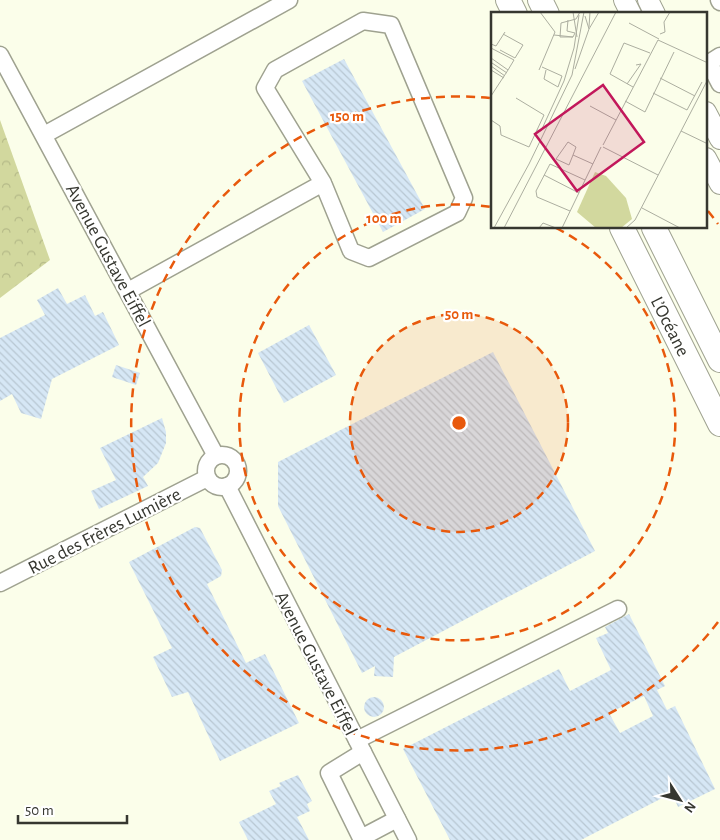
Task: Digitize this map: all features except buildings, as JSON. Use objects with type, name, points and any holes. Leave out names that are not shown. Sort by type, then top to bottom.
[{"type":"highway","points":[[508,0],[514,12]]},
{"type":"highway","points":[[540,0],[546,12]]},
{"type":"highway","name":"L’Océane","points":[[622,229],[720,424]]},
{"type":"highway","name":"L’Océane","points":[[654,229],[720,360]]},
{"type":"main road","points":[[624,0],[630,12]]},
{"type":"main road","points":[[648,0],[654,12]]},
{"type":"main road","points":[[708,116],[720,139]]},
{"type":"main road","points":[[708,162],[720,184]]},
{"type":"street","points":[[44,135],[289,0]]},
{"type":"street","points":[[363,21],[391,25],[464,198],[457,213],[369,258],[351,251],[323,183],[265,88],[275,70],[363,21]]},
{"type":"street","name":"Avenue Gustave Eiffel","points":[[0,55],[216,456]]},
{"type":"street","points":[[720,56],[709,63],[720,84]]},
{"type":"street","points":[[128,291],[323,183]]},
{"type":"street","points":[[224,455],[231,458],[236,464],[238,473],[235,480],[227,486],[212,484],[207,478],[206,470],[209,461],[216,456],[224,455]]},
{"type":"street","name":"Rue des Frères Lumière","points":[[0,583],[207,478]]},
{"type":"street","name":"Avenue Gustave Eiffel","points":[[227,486],[408,840]]},
{"type":"street","points":[[397,819],[361,838],[329,773],[360,746],[618,609]]},
{"type":"green space","points":[[0,120],[50,260],[0,298]]}]
